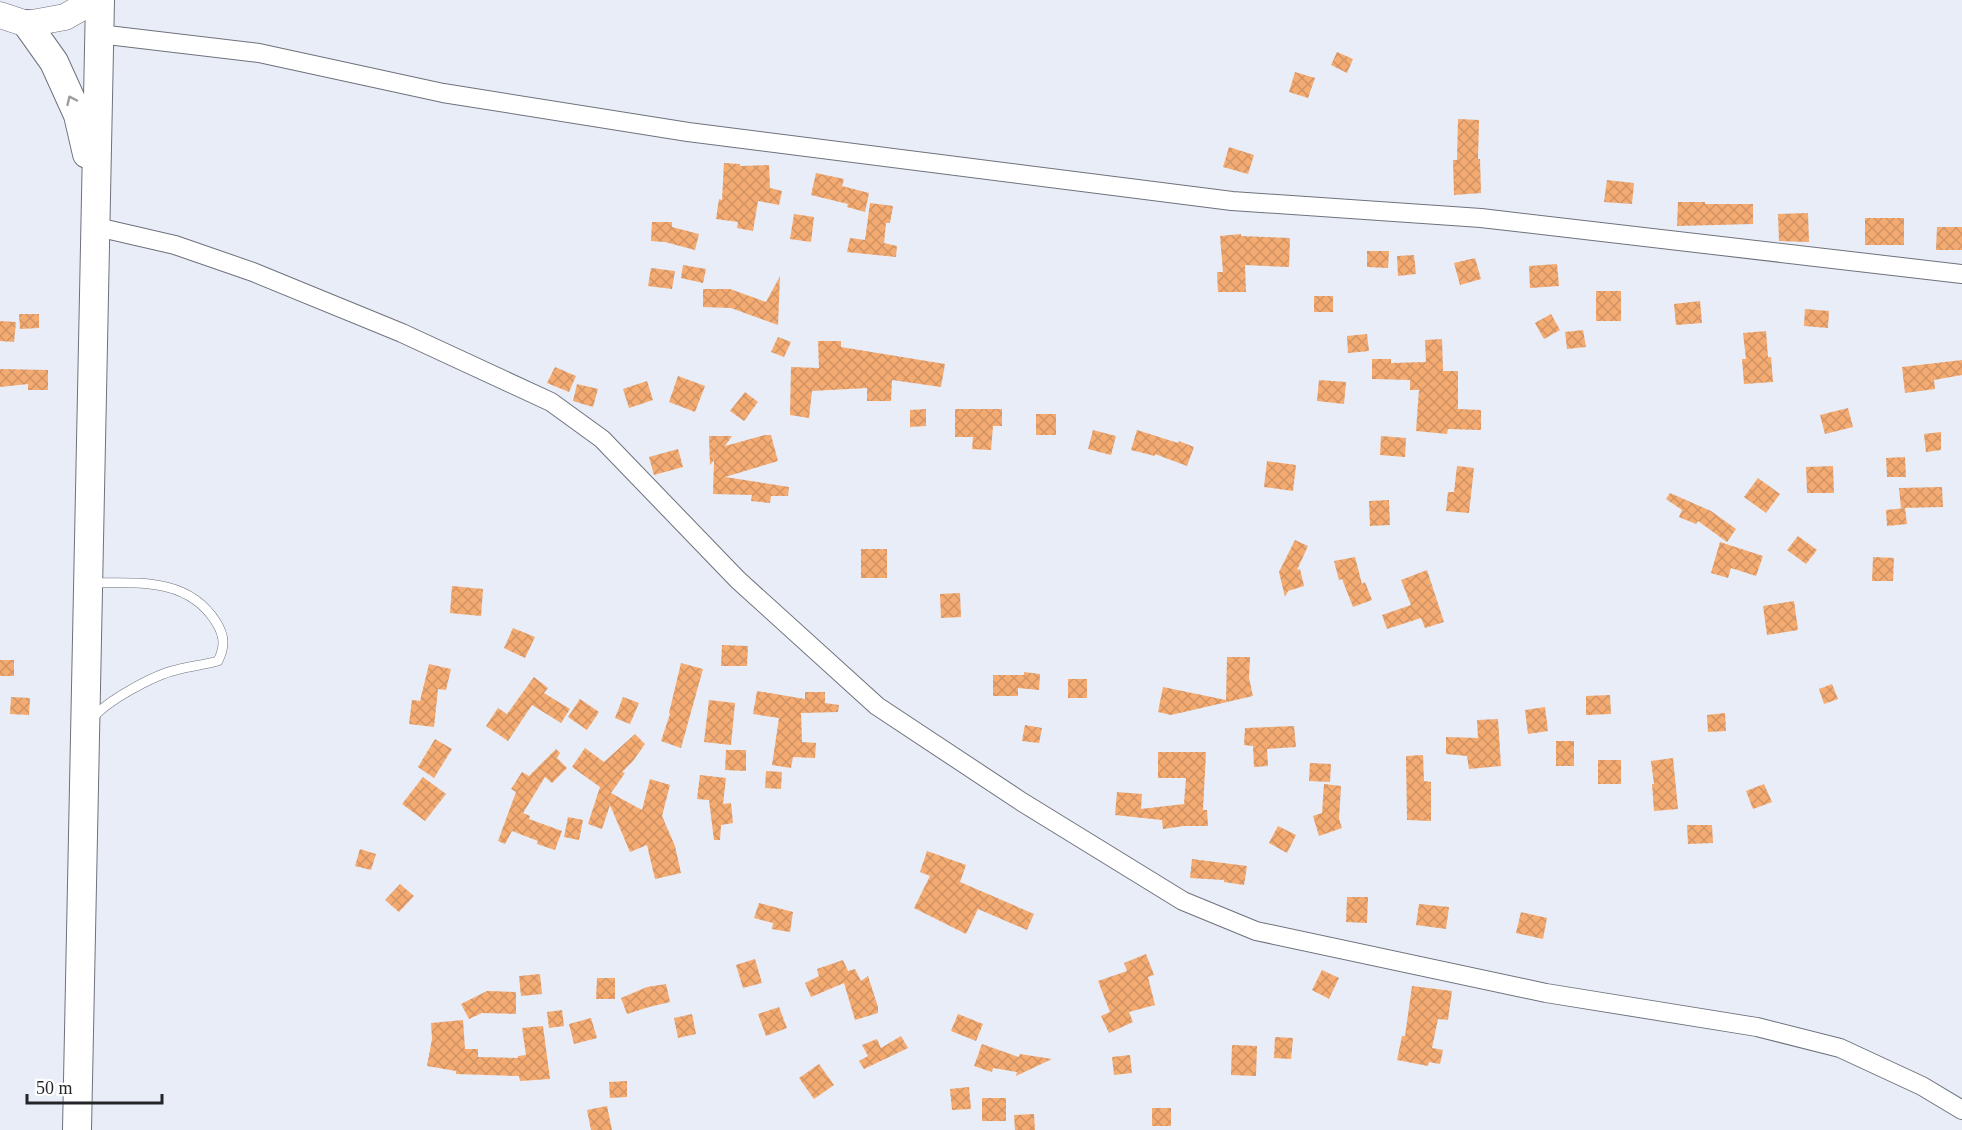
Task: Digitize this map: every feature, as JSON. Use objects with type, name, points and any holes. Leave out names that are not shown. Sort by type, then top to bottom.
[{"type":"main road","points":[[0,15],[27,24],[65,17],[95,0]]},
{"type":"main road","points":[[77,1130],[100,0]]},
{"type":"main road","points":[[27,24],[54,62],[78,115],[97,197]]},
{"type":"street","points":[[99,34],[259,53],[443,93],[688,132],[1232,201],[1481,218],[1962,274]]},
{"type":"street","points":[[97,227],[175,245],[253,272],[402,333],[551,402],[602,439],[738,580],[877,706],[1022,802],[1183,902],[1256,931],[1546,993],[1757,1027],[1840,1048],[1922,1086],[1962,1110]]},
{"type":"lane","points":[[85,729],[99,711],[148,681],[174,670],[218,661],[224,642],[221,631],[212,616],[204,606],[186,593],[166,586],[88,584]]},
{"type":"building","points":[[1337,52],[1353,59],[1347,73],[1331,65]]},
{"type":"building","points":[[1295,72],[1315,78],[1308,98],[1289,92]]},
{"type":"building","points":[[1458,119],[1479,120],[1478,159],[1480,159],[1481,193],[1454,195],[1453,160],[1457,160]]},
{"type":"building","points":[[1229,147],[1254,155],[1248,174],[1223,167]]},
{"type":"building","points":[[724,163],[740,164],[740,166],[769,165],[770,188],[782,191],[779,205],[758,201],[753,231],[737,228],[738,222],[716,219],[719,199],[722,200]]},
{"type":"building","points":[[816,173],[844,179],[842,186],[869,193],[865,212],[847,207],[848,204],[811,195]]},
{"type":"building","points":[[1607,180],[1634,183],[1632,204],[1604,202]]},
{"type":"building","points":[[1678,202],[1753,204],[1753,224],[1677,226]]},
{"type":"building","points":[[870,203],[893,206],[890,223],[886,223],[884,243],[897,246],[896,257],[847,252],[850,238],[865,240]]},
{"type":"building","points":[[1808,213],[1809,242],[1779,241],[1778,214]]},
{"type":"building","points":[[794,214],[814,217],[811,242],[790,239]]},
{"type":"building","points":[[1865,218],[1904,218],[1904,245],[1865,245]]},
{"type":"building","points":[[652,222],[672,222],[672,227],[699,234],[695,250],[665,242],[651,241]]},
{"type":"building","points":[[1937,227],[1962,227],[1962,250],[1936,250]]},
{"type":"building","points":[[1241,234],[1241,236],[1290,238],[1289,267],[1245,265],[1246,292],[1218,292],[1217,272],[1223,272],[1220,236]]},
{"type":"building","points":[[1367,251],[1389,251],[1388,268],[1367,267]]},
{"type":"building","points":[[1414,255],[1416,274],[1398,276],[1397,256]]},
{"type":"building","points":[[1475,258],[1481,279],[1460,285],[1454,263]]},
{"type":"building","points":[[1557,264],[1559,286],[1530,288],[1529,266]]},
{"type":"building","points":[[683,265],[706,269],[703,283],[681,278]]},
{"type":"building","points":[[651,268],[675,271],[672,289],[648,286]]},
{"type":"building","points":[[780,276],[778,325],[731,308],[703,307],[703,289],[730,289],[766,302]]},
{"type":"building","points":[[1596,291],[1621,291],[1621,321],[1596,321]]},
{"type":"building","points":[[1314,296],[1333,296],[1333,312],[1314,312]]},
{"type":"building","points":[[1700,301],[1702,323],[1676,325],[1674,304]]},
{"type":"building","points":[[1805,309],[1829,311],[1828,328],[1804,326]]},
{"type":"building","points":[[19,314],[39,314],[39,328],[20,329]]},
{"type":"building","points":[[1551,314],[1560,330],[1544,339],[1535,323]]},
{"type":"building","points":[[0,321],[16,322],[14,342],[0,341]]},
{"type":"building","points":[[1583,330],[1586,347],[1567,349],[1565,332]]},
{"type":"building","points":[[1766,331],[1773,382],[1744,384],[1742,359],[1746,359],[1743,333]]},
{"type":"building","points":[[1367,334],[1369,351],[1348,353],[1347,336]]},
{"type":"building","points":[[778,337],[791,342],[784,357],[771,352]]},
{"type":"building","points":[[1442,339],[1443,371],[1458,371],[1458,409],[1481,410],[1481,430],[1448,429],[1447,434],[1416,431],[1419,390],[1410,390],[1410,380],[1372,379],[1372,359],[1391,359],[1391,363],[1426,362],[1425,340]]},
{"type":"building","points":[[818,341],[841,341],[841,347],[945,364],[941,387],[892,380],[891,401],[867,401],[867,388],[812,391],[809,418],[790,415],[791,367],[819,368]]},
{"type":"building","points":[[1962,360],[1962,375],[1934,380],[1935,389],[1905,393],[1902,367]]},
{"type":"building","points":[[555,367],[576,376],[569,392],[547,383]]},
{"type":"building","points":[[0,369],[48,370],[48,390],[28,390],[28,384],[0,387]]},
{"type":"building","points":[[678,376],[705,386],[695,412],[669,402]]},
{"type":"building","points":[[1319,380],[1346,382],[1344,404],[1317,401]]},
{"type":"building","points":[[647,381],[653,400],[629,408],[623,389]]},
{"type":"building","points":[[577,384],[598,389],[593,407],[573,401]]},
{"type":"building","points":[[745,392],[758,402],[744,421],[730,411]]},
{"type":"building","points":[[1848,408],[1853,427],[1825,434],[1820,415]]},
{"type":"building","points":[[926,409],[926,426],[910,427],[910,410]]},
{"type":"building","points":[[955,409],[1002,409],[1002,426],[993,426],[991,450],[972,449],[973,437],[955,437]]},
{"type":"building","points":[[1036,414],[1056,414],[1056,435],[1036,435]]},
{"type":"building","points":[[1093,430],[1116,436],[1111,455],[1088,449]]},
{"type":"building","points":[[1137,430],[1194,447],[1187,466],[1155,454],[1155,456],[1131,450]]},
{"type":"building","points":[[1941,432],[1941,450],[1926,452],[1924,434]]},
{"type":"building","points":[[771,435],[778,461],[725,477],[789,487],[788,496],[771,496],[770,503],[751,501],[752,495],[713,494],[714,460],[710,465],[709,436],[732,436],[725,446]]},
{"type":"building","points":[[1381,436],[1406,438],[1405,457],[1380,455]]},
{"type":"building","points":[[678,449],[683,467],[654,475],[649,457]]},
{"type":"building","points":[[1905,457],[1906,477],[1887,477],[1886,458]]},
{"type":"building","points":[[1267,461],[1296,465],[1293,491],[1264,487]]},
{"type":"building","points":[[1457,466],[1474,468],[1469,513],[1446,511],[1448,492],[1454,492]]},
{"type":"building","points":[[1833,466],[1834,493],[1807,493],[1806,467]]},
{"type":"building","points":[[1758,478],[1780,494],[1766,513],[1744,497]]},
{"type":"building","points":[[1942,487],[1943,507],[1901,508],[1899,488]]},
{"type":"building","points":[[1670,493],[1711,511],[1736,529],[1727,542],[1698,521],[1696,524],[1679,517],[1682,510],[1666,499]]},
{"type":"building","points":[[1389,500],[1390,525],[1370,526],[1369,501]]},
{"type":"building","points":[[1905,508],[1907,524],[1887,526],[1886,510]]},
{"type":"building","points":[[1798,536],[1817,550],[1806,564],[1787,550]]},
{"type":"building","points":[[1295,540],[1308,546],[1297,570],[1300,569],[1304,586],[1288,591],[1285,597],[1279,572]]},
{"type":"building","points":[[1720,542],[1763,556],[1756,576],[1731,568],[1728,578],[1711,573]]},
{"type":"building","points":[[861,549],[887,549],[887,578],[861,578]]},
{"type":"building","points":[[1355,557],[1362,584],[1365,582],[1372,600],[1353,607],[1342,579],[1339,580],[1334,561]]},
{"type":"building","points":[[1873,557],[1894,558],[1893,581],[1872,581]]},
{"type":"building","points":[[1427,570],[1444,622],[1425,628],[1421,618],[1387,629],[1382,615],[1411,605],[1401,580]]},
{"type":"building","points":[[452,586],[483,589],[481,616],[450,613]]},
{"type":"building","points":[[960,593],[961,617],[941,618],[940,594]]},
{"type":"building","points":[[1794,601],[1798,630],[1767,635],[1763,606]]},
{"type":"building","points":[[513,628],[535,637],[525,658],[504,648]]},
{"type":"building","points":[[722,645],[748,646],[747,666],[721,666]]},
{"type":"building","points":[[1227,657],[1250,657],[1249,678],[1253,696],[1171,715],[1158,712],[1163,687],[1226,700]]},
{"type":"building","points":[[0,660],[14,660],[14,676],[0,676]]},
{"type":"building","points":[[681,663],[703,669],[681,748],[661,741],[670,714]]},
{"type":"building","points":[[429,664],[451,669],[446,690],[438,689],[434,727],[409,724],[412,700],[420,701]]},
{"type":"building","points":[[1024,672],[1040,674],[1039,690],[1018,688],[1018,696],[993,696],[993,675],[1024,675]]},
{"type":"building","points":[[534,677],[548,688],[544,693],[570,709],[561,723],[532,705],[508,741],[486,726],[498,708],[507,714]]},
{"type":"building","points":[[1068,679],[1087,679],[1087,698],[1068,698]]},
{"type":"building","points":[[1832,684],[1838,699],[1824,704],[1819,689]]},
{"type":"building","points":[[757,691],[805,699],[805,692],[825,692],[825,703],[839,705],[838,712],[801,713],[802,742],[816,743],[815,758],[793,757],[791,768],[772,765],[779,718],[753,714]]},
{"type":"building","points":[[1610,695],[1611,714],[1586,715],[1586,696]]},
{"type":"building","points":[[11,697],[30,698],[29,715],[10,714]]},
{"type":"building","points":[[623,697],[639,703],[630,724],[615,718]]},
{"type":"building","points":[[580,699],[599,712],[587,730],[568,717]]},
{"type":"building","points":[[709,700],[735,703],[731,745],[704,742]]},
{"type":"building","points":[[1545,707],[1548,731],[1528,734],[1525,710]]},
{"type":"building","points":[[1725,713],[1726,731],[1708,732],[1707,715]]},
{"type":"building","points":[[1498,719],[1501,766],[1469,769],[1467,756],[1446,754],[1446,737],[1478,738],[1477,720]]},
{"type":"building","points":[[1025,725],[1042,728],[1039,743],[1022,741]]},
{"type":"building","points":[[1294,726],[1296,747],[1267,749],[1268,766],[1254,767],[1253,746],[1244,745],[1245,728]]},
{"type":"building","points":[[635,734],[645,744],[622,772],[625,773],[611,793],[642,810],[650,779],[670,785],[662,816],[675,846],[681,873],[655,879],[647,845],[630,852],[610,805],[602,829],[588,824],[600,787],[572,767],[585,748],[604,762]]},
{"type":"building","points":[[435,739],[452,749],[434,778],[418,767]]},
{"type":"building","points":[[1556,741],[1574,741],[1574,766],[1556,766]]},
{"type":"building","points":[[556,749],[560,753],[557,758],[567,768],[552,783],[545,777],[523,813],[530,816],[529,819],[562,831],[555,850],[512,831],[505,844],[498,841],[516,792],[511,789],[522,772],[529,776]]},
{"type":"building","points":[[726,750],[746,750],[746,771],[725,770]]},
{"type":"building","points":[[1158,752],[1206,752],[1203,810],[1207,810],[1208,826],[1163,829],[1162,820],[1115,815],[1117,792],[1142,794],[1141,809],[1184,804],[1186,778],[1158,778]]},
{"type":"building","points":[[1423,755],[1424,781],[1431,782],[1431,821],[1407,820],[1406,756]]},
{"type":"building","points":[[1673,758],[1678,809],[1654,811],[1651,761]]},
{"type":"building","points":[[1598,760],[1621,760],[1621,784],[1598,784]]},
{"type":"building","points":[[1310,763],[1331,764],[1330,782],[1309,781]]},
{"type":"building","points":[[766,771],[782,772],[781,789],[765,788]]},
{"type":"building","points":[[700,775],[726,778],[723,804],[731,803],[733,823],[721,825],[720,840],[714,840],[709,800],[697,799]]},
{"type":"building","points":[[423,777],[446,794],[425,821],[402,804]]},
{"type":"building","points":[[1324,784],[1341,786],[1339,819],[1342,828],[1319,836],[1313,816],[1322,813]]},
{"type":"building","points":[[1764,784],[1772,802],[1753,809],[1746,791]]},
{"type":"building","points":[[568,817],[583,820],[579,840],[564,837]]},
{"type":"building","points":[[1687,825],[1712,825],[1713,843],[1688,844]]},
{"type":"building","points":[[1278,826],[1296,835],[1287,853],[1269,843]]},
{"type":"building","points":[[360,849],[376,854],[371,870],[355,866]]},
{"type":"building","points":[[927,851],[966,865],[960,882],[1034,914],[1027,930],[978,909],[966,934],[914,908],[930,876],[920,872]]},
{"type":"building","points":[[1192,859],[1247,866],[1244,885],[1224,882],[1224,880],[1190,878]]},
{"type":"building","points":[[400,884],[414,896],[399,912],[385,900]]},
{"type":"building","points":[[1347,897],[1368,897],[1367,923],[1346,922]]},
{"type":"building","points":[[759,903],[793,912],[790,932],[772,929],[773,923],[754,918]]},
{"type":"building","points":[[1419,904],[1449,907],[1446,929],[1416,925]]},
{"type":"building","points":[[1521,912],[1547,918],[1543,939],[1516,933]]},
{"type":"building","points":[[1146,954],[1154,975],[1148,977],[1155,1005],[1129,1012],[1133,1022],[1109,1033],[1101,1016],[1110,1012],[1098,981],[1127,971],[1124,963]]},
{"type":"building","points":[[755,959],[762,983],[743,988],[736,965]]},
{"type":"building","points":[[843,960],[848,971],[855,969],[861,981],[868,976],[878,1013],[855,1020],[844,983],[811,997],[805,983],[819,976],[817,969]]},
{"type":"building","points":[[1322,970],[1339,978],[1329,999],[1312,990]]},
{"type":"building","points":[[540,974],[542,994],[521,996],[519,976]]},
{"type":"building","points":[[597,978],[615,978],[615,999],[596,999]]},
{"type":"building","points":[[666,984],[670,1002],[627,1014],[621,998],[647,987]]},
{"type":"building","points":[[1412,986],[1452,991],[1448,1020],[1438,1019],[1432,1048],[1443,1050],[1440,1064],[1429,1062],[1428,1066],[1397,1060],[1402,1036],[1405,1036]]},
{"type":"building","points":[[487,991],[516,992],[516,1014],[482,1013],[469,1019],[461,1004]]},
{"type":"building","points":[[779,1007],[787,1028],[766,1036],[758,1014]]},
{"type":"building","points":[[562,1010],[564,1026],[549,1028],[547,1012]]},
{"type":"building","points":[[692,1014],[696,1034],[678,1038],[674,1018]]},
{"type":"building","points":[[958,1014],[983,1024],[976,1041],[951,1031]]},
{"type":"building","points":[[591,1018],[597,1038],[574,1044],[569,1024]]},
{"type":"building","points":[[463,1020],[465,1049],[478,1049],[478,1057],[518,1058],[518,1056],[526,1055],[522,1028],[543,1026],[550,1079],[520,1081],[519,1076],[456,1074],[456,1071],[427,1066],[432,1039],[431,1023]]},
{"type":"building","points":[[901,1036],[908,1048],[864,1069],[859,1061],[868,1056],[862,1045],[877,1039],[881,1048]]},
{"type":"building","points":[[1275,1037],[1293,1038],[1291,1059],[1274,1058]]},
{"type":"building","points":[[982,1044],[1019,1057],[1020,1054],[1052,1059],[1016,1076],[1017,1072],[993,1068],[992,1072],[974,1066]]},
{"type":"building","points":[[1232,1045],[1257,1046],[1256,1076],[1231,1075]]},
{"type":"building","points":[[1130,1055],[1132,1073],[1114,1075],[1112,1057]]},
{"type":"building","points":[[819,1064],[834,1085],[814,1099],[799,1078]]},
{"type":"building","points":[[627,1081],[627,1097],[610,1098],[609,1082]]},
{"type":"building","points":[[969,1087],[971,1109],[952,1110],[950,1089]]},
{"type":"building","points":[[982,1098],[1006,1098],[1006,1121],[982,1121]]},
{"type":"building","points":[[607,1106],[612,1130],[591,1130],[587,1110]]},
{"type":"building","points":[[1152,1108],[1171,1108],[1171,1126],[1152,1126]]},
{"type":"building","points":[[1034,1114],[1035,1130],[1015,1130],[1014,1115]]}]
